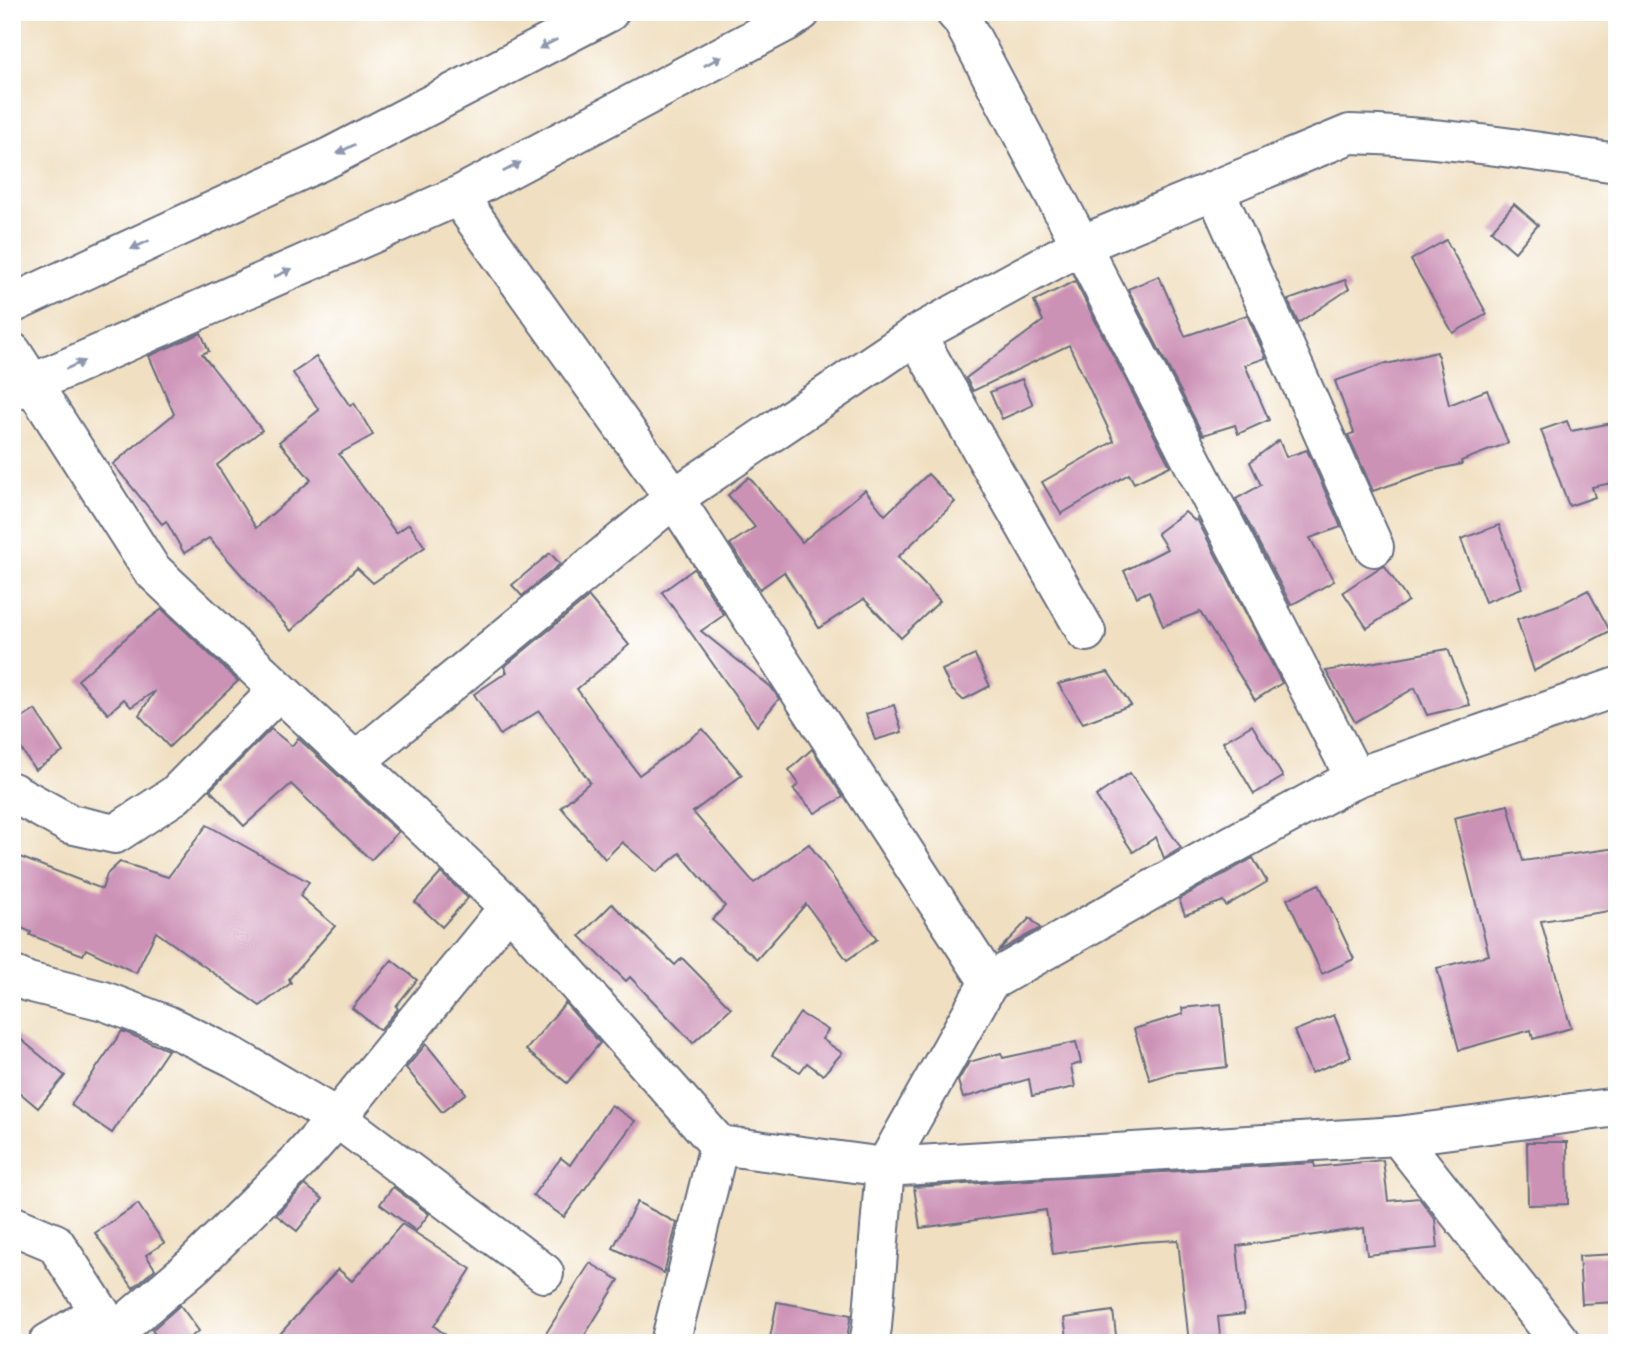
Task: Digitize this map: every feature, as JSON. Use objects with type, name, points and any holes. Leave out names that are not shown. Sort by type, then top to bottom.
[{"type":"street","points":[[12,304],[330,157],[609,12]]},
{"type":"street","points":[[22,388],[458,196],[801,12]]},
{"type":"street","points":[[954,12],[962,20],[1081,245],[1355,778]]},
{"type":"street","points":[[355,762],[674,498],[916,335],[1081,245],[1350,134],[1496,145],[1617,163]]},
{"type":"street","points":[[1215,190],[1374,547]]},
{"type":"street","points":[[458,196],[674,498],[989,982]]},
{"type":"street","points":[[916,335],[1086,632]]},
{"type":"street","points":[[12,352],[22,388],[151,569],[509,907],[719,1144],[885,1167],[1398,1136],[1617,1107]]},
{"type":"street","points":[[869,1343],[885,1167],[989,982],[1196,864],[1355,778],[1617,687]]},
{"type":"street","points":[[12,792],[70,824],[115,834],[175,795],[279,690]]},
{"type":"street","points":[[48,1343],[111,1329],[194,1265],[298,1162],[337,1118],[509,907]]},
{"type":"street","points":[[12,975],[28,982],[104,1001],[167,1024],[235,1058],[337,1118],[544,1273]]},
{"type":"street","points":[[1398,1136],[1561,1343]]},
{"type":"street","points":[[670,1343],[719,1144]]},
{"type":"street","points":[[12,1225],[55,1243],[111,1329]]},
{"type":"building","points":[[1514,204],[1538,225],[1515,252],[1491,231]]},
{"type":"building","points":[[1446,240],[1487,314],[1453,333],[1411,260]]},
{"type":"building","points":[[1159,276],[1185,336],[1247,315],[1266,358],[1245,365],[1269,420],[1238,434],[1235,425],[1203,435],[1128,289]]},
{"type":"building","points":[[1345,280],[1349,289],[1298,323],[1288,300]]},
{"type":"building","points":[[1075,281],[1170,466],[1134,483],[1129,474],[1061,514],[1042,482],[1114,441],[1069,345],[973,391],[966,378],[1043,321],[1034,301]]},
{"type":"building","points":[[201,333],[209,351],[202,354],[262,430],[217,465],[256,528],[311,480],[279,442],[319,410],[293,373],[316,357],[350,406],[354,403],[373,435],[339,454],[396,533],[409,524],[425,547],[373,583],[357,568],[291,631],[209,538],[184,553],[166,521],[162,524],[113,464],[174,414],[149,356]]},
{"type":"building","points":[[1437,352],[1449,405],[1487,390],[1508,443],[1461,461],[1462,464],[1430,471],[1373,491],[1348,435],[1354,433],[1335,381],[1387,363]]},
{"type":"building","points":[[1022,379],[1033,405],[1002,419],[990,392]]},
{"type":"building","points":[[1567,421],[1571,431],[1617,422],[1617,482],[1592,487],[1595,497],[1569,506],[1541,430]]},
{"type":"building","points":[[1279,440],[1286,457],[1307,450],[1341,527],[1310,538],[1334,581],[1291,605],[1236,499],[1261,485],[1250,462]]},
{"type":"building","points":[[928,474],[955,502],[898,557],[940,601],[901,638],[864,599],[819,628],[784,572],[760,589],[730,544],[755,527],[728,495],[749,477],[802,542],[865,490],[885,515]]},
{"type":"building","points":[[1185,512],[1195,521],[1197,519],[1282,683],[1255,700],[1200,612],[1163,626],[1149,591],[1137,597],[1124,571],[1167,549],[1157,533]]},
{"type":"building","points":[[1499,525],[1522,588],[1485,602],[1461,539]]},
{"type":"building","points":[[550,553],[560,564],[522,596],[512,585]]},
{"type":"building","points":[[1385,566],[1408,601],[1367,628],[1343,592]]},
{"type":"building","points":[[694,569],[724,615],[701,631],[771,687],[779,699],[757,726],[662,592]]},
{"type":"building","points":[[1588,590],[1610,631],[1534,671],[1517,619],[1561,604]]},
{"type":"building","points":[[589,597],[629,645],[577,689],[639,775],[703,729],[742,775],[693,812],[754,883],[809,844],[877,939],[847,960],[806,904],[757,959],[712,920],[725,906],[680,853],[657,872],[622,842],[605,859],[561,807],[590,782],[539,711],[500,735],[474,694],[507,672],[504,667]]},
{"type":"building","points":[[162,609],[238,681],[169,747],[139,715],[155,691],[131,707],[124,699],[108,714],[78,680]]},
{"type":"building","points":[[1448,649],[1470,705],[1427,715],[1415,688],[1355,722],[1326,671]]},
{"type":"building","points":[[975,655],[990,686],[963,700],[951,689],[942,670]]},
{"type":"building","points":[[1108,672],[1131,705],[1083,723],[1058,684]]},
{"type":"building","points":[[894,705],[902,732],[875,740],[866,714]]},
{"type":"building","points":[[35,710],[63,752],[35,770],[12,735],[12,725]]},
{"type":"building","points":[[1252,725],[1283,777],[1254,794],[1223,742]]},
{"type":"building","points":[[271,729],[292,746],[298,738],[398,832],[371,860],[291,784],[244,826],[210,790]]},
{"type":"building","points":[[812,749],[843,797],[815,813],[793,789],[799,784],[789,770]]},
{"type":"building","points":[[1130,773],[1181,848],[1164,858],[1156,837],[1133,852],[1096,796]]},
{"type":"building","points":[[1508,805],[1523,861],[1617,848],[1617,910],[1541,921],[1571,1028],[1533,1039],[1531,1030],[1459,1050],[1437,968],[1489,955],[1454,818]]},
{"type":"building","points":[[207,825],[309,882],[300,896],[335,926],[289,979],[291,983],[260,1006],[156,932],[136,973],[86,949],[83,955],[30,935],[31,932],[12,924],[12,854],[102,889],[107,874],[120,862],[168,877]]},
{"type":"building","points":[[1253,858],[1267,882],[1226,906],[1223,901],[1185,915],[1179,899]]},
{"type":"building","points":[[441,873],[468,898],[442,927],[415,902]]},
{"type":"building","points":[[1319,884],[1354,959],[1322,974],[1287,899]]},
{"type":"building","points":[[612,904],[675,965],[682,958],[731,1008],[693,1043],[630,977],[626,981],[580,936]]},
{"type":"building","points":[[1030,918],[1040,928],[997,952]]},
{"type":"building","points":[[392,960],[417,980],[380,1030],[352,1008]]},
{"type":"building","points":[[565,1003],[600,1043],[567,1083],[526,1050]]},
{"type":"building","points":[[1221,1004],[1227,1067],[1172,1073],[1150,1080],[1134,1029],[1183,1014],[1182,1008]]},
{"type":"building","points":[[800,1013],[828,1030],[822,1039],[842,1053],[823,1075],[807,1063],[800,1072],[772,1055]]},
{"type":"building","points":[[1334,1015],[1351,1057],[1311,1073],[1294,1031]]},
{"type":"building","points":[[122,1031],[168,1050],[112,1133],[71,1105]]},
{"type":"building","points":[[12,1032],[65,1076],[38,1108],[12,1086]]},
{"type":"building","points":[[1076,1042],[1081,1063],[1071,1066],[1075,1087],[1032,1096],[1029,1079],[963,1098],[958,1081],[969,1062],[1001,1053],[1003,1058]]},
{"type":"building","points":[[426,1044],[466,1093],[442,1112],[406,1068]]},
{"type":"building","points":[[611,1105],[635,1121],[564,1217],[533,1195],[561,1158],[570,1165]]},
{"type":"building","points":[[1527,1142],[1567,1142],[1568,1204],[1528,1205]]},
{"type":"building","points":[[1383,1160],[1388,1201],[1419,1198],[1435,1219],[1438,1248],[1367,1255],[1364,1228],[1237,1246],[1244,1314],[1218,1317],[1221,1343],[1189,1343],[1178,1240],[1141,1242],[1053,1254],[1046,1210],[920,1228],[914,1187],[1314,1163],[1315,1167]]},
{"type":"building","points":[[305,1185],[323,1199],[297,1231],[276,1215]]},
{"type":"building","points":[[393,1187],[429,1214],[416,1231],[380,1204]]},
{"type":"building","points":[[637,1202],[677,1223],[664,1273],[613,1248]]},
{"type":"building","points":[[138,1204],[164,1243],[146,1255],[155,1269],[133,1288],[95,1233]]},
{"type":"building","points":[[402,1224],[471,1269],[434,1326],[456,1343],[272,1343],[338,1269],[352,1281]]},
{"type":"building","points":[[1617,1254],[1617,1302],[1582,1304],[1579,1256]]},
{"type":"building","points":[[590,1263],[619,1280],[580,1343],[540,1343]]},
{"type":"building","points":[[777,1302],[851,1315],[846,1343],[769,1343]]},
{"type":"building","points":[[180,1305],[199,1331],[182,1343],[161,1343],[152,1330]]},
{"type":"building","points":[[1113,1311],[1117,1343],[1068,1343],[1064,1318]]}]
